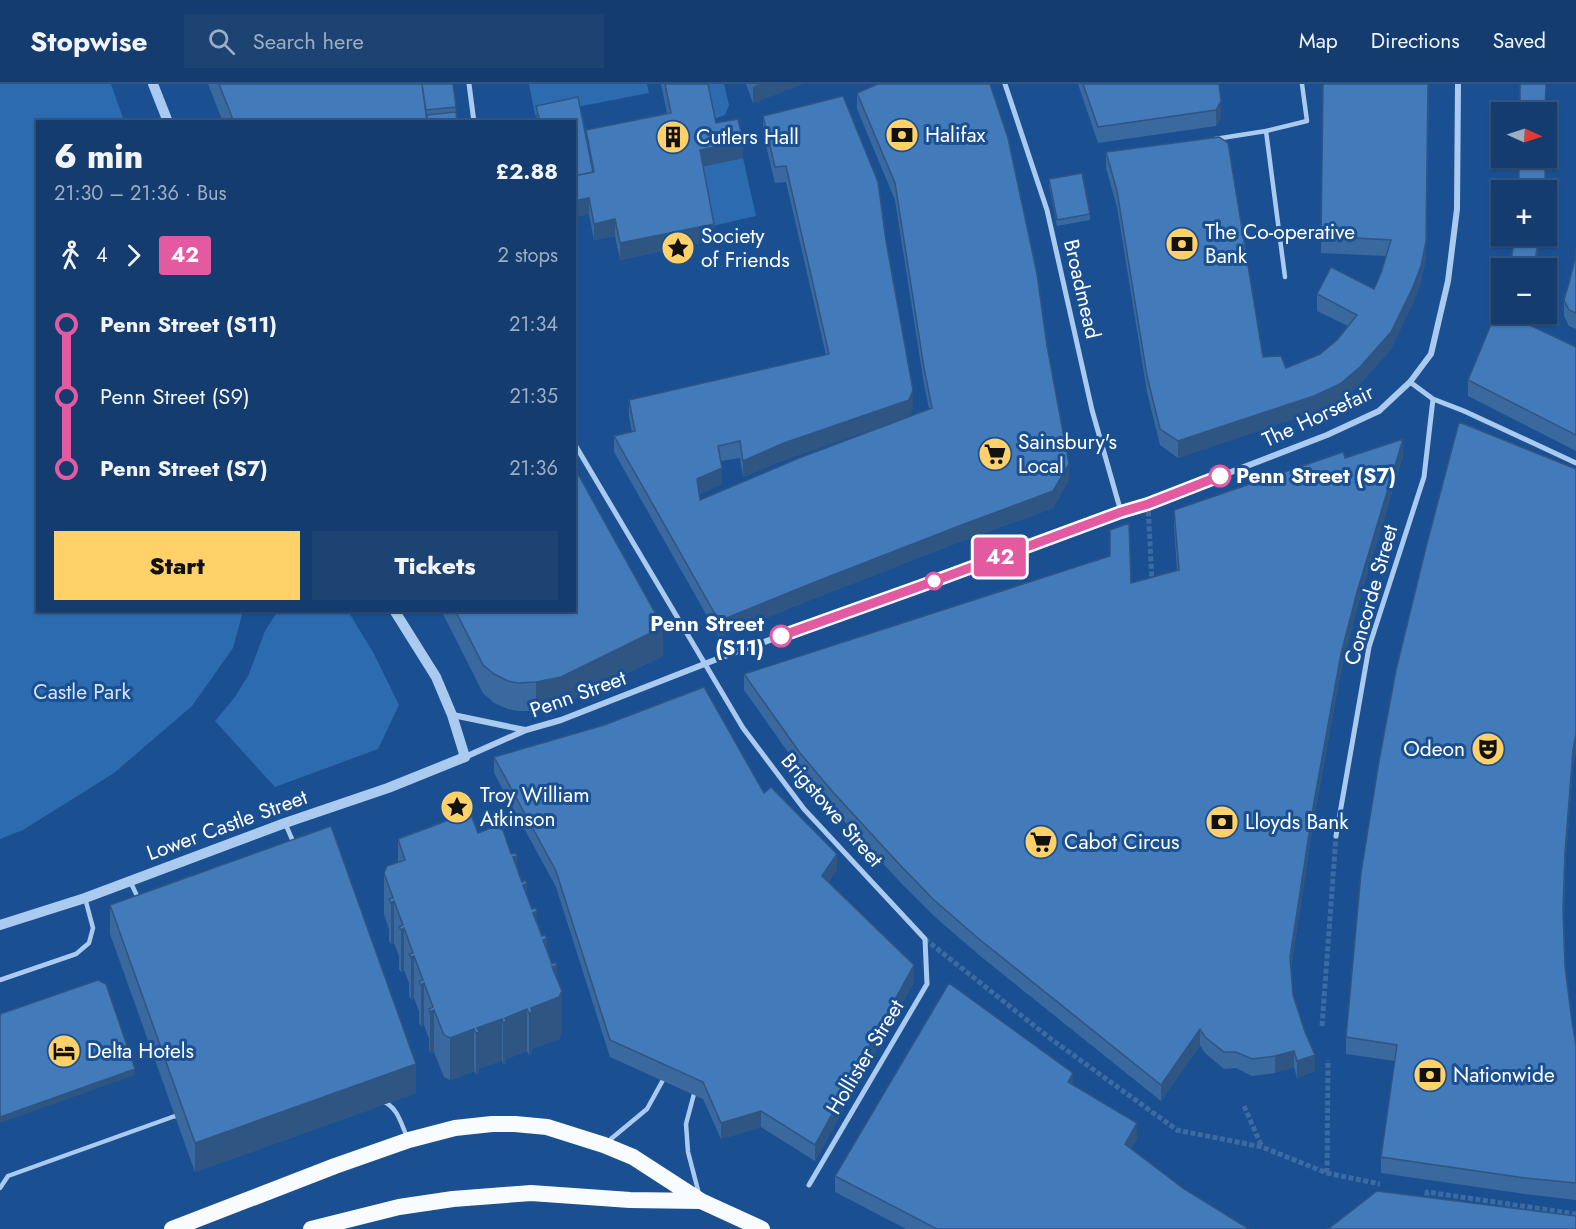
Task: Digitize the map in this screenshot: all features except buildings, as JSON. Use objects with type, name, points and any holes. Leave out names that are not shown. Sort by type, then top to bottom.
[{"type":"highway","points":[[172,1229],[409,1140],[473,1125],[515,1124],[547,1127],[604,1144],[633,1157],[701,1201],[762,1229]]},
{"type":"highway","points":[[311,1229],[399,1207],[453,1199],[531,1192],[630,1200],[701,1201]]},
{"type":"street","points":[[153,84],[167,120]]},
{"type":"street","points":[[469,84],[474,120]]},
{"type":"street","name":"Broadmead","points":[[1005,84],[1047,210],[1092,410],[1119,505]]},
{"type":"street","name":"The Horsefair","points":[[1148,504],[1327,435],[1379,411],[1410,382],[1431,354],[1448,281],[1457,209],[1458,84]]},
{"type":"street","points":[[1410,382],[1433,399],[1576,463]]},
{"type":"street","name":"Concorde Street","points":[[1336,836],[1369,647],[1424,477],[1433,399]]},
{"type":"street","name":"Brigstowe Street","points":[[576,446],[743,728],[804,809],[926,939]]},
{"type":"street","name":"Penn Street","points":[[465,757],[526,730],[561,720],[705,664],[1148,504]]},
{"type":"street","points":[[395,612],[436,677],[452,715],[465,757]]},
{"type":"street","name":"Penn Street","points":[[452,715],[526,730]]},
{"type":"street","name":"Lower Castle Street","points":[[0,925],[85,898],[388,788],[465,757]]},
{"type":"street","name":"Hollister Street","points":[[809,1185],[927,984],[926,939]]},
{"type":"lane","points":[[1212,139],[1266,131],[1307,121],[1302,84]]},
{"type":"lane","points":[[1266,131],[1285,277]]},
{"type":"lane","points":[[285,824],[299,854]]},
{"type":"lane","points":[[130,881],[143,910]]},
{"type":"lane","points":[[0,980],[76,954],[89,943],[93,928],[85,898]]},
{"type":"lane","points":[[604,1144],[647,1109],[663,1080]]},
{"type":"lane","points":[[694,1094],[686,1124],[688,1152],[701,1201]]},
{"type":"lane","points":[[378,1100],[388,1103],[395,1111],[409,1140]]},
{"type":"lane","points":[[0,1188],[8,1176],[175,1116],[185,1119]]},
{"type":"green space","name":"Castle Park","points":[[0,84],[111,84],[124,120],[36,120],[36,612],[243,612],[233,648],[192,706],[114,773],[23,830],[0,839]]},
{"type":"green space","points":[[529,84],[647,84],[649,93],[535,115]]},
{"type":"green space","points":[[704,84],[724,84],[729,105],[725,115],[712,120]]},
{"type":"green space","points":[[743,158],[756,216],[712,226],[700,167]]},
{"type":"green space","points":[[277,612],[349,612],[374,654],[399,705],[378,749],[275,787],[215,721],[235,697],[249,674],[265,631]]},
{"type":"tunnel","points":[[1148,504],[1152,583]]},
{"type":"tunnel","points":[[1322,1026],[1336,836]]},
{"type":"tunnel","points":[[925,939],[1051,1039],[1177,1130],[1262,1147],[1327,1173],[1380,1184]]},
{"type":"tunnel","points":[[1327,1173],[1328,1060]]},
{"type":"tunnel","points":[[1244,1106],[1262,1147]]},
{"type":"tunnel","points":[[1424,1201],[1426,1201],[1427,1192],[1576,1214]]},
{"type":"bus line","name":"42","points":[[781,636],[1220,476]]},
{"type":"place","name":"Halifax","points":[[902,135]]},
{"type":"place","name":"Cutlers Hall","points":[[673,137]]},
{"type":"place","name":"The Co-operative Bank","points":[[1182,244]]},
{"type":"place","name":"Society of Friends","points":[[678,248]]},
{"type":"place","name":"Sainsbury's Local","points":[[995,454]]},
{"type":"place","name":"Penn Street (S7)","points":[[1220,476]]},
{"type":"place","name":"Penn Street (S11)","points":[[781,636]]},
{"type":"place","name":"Odeon","points":[[1488,749]]},
{"type":"place","name":"Troy William Atkinson","points":[[457,807]]},
{"type":"place","name":"Lloyds Bank","points":[[1222,822]]},
{"type":"place","name":"Cabot Circus","points":[[1041,842]]},
{"type":"place","name":"Delta Hotels","points":[[64,1051]]},
{"type":"place","name":"Nationwide","points":[[1430,1075]]}]
